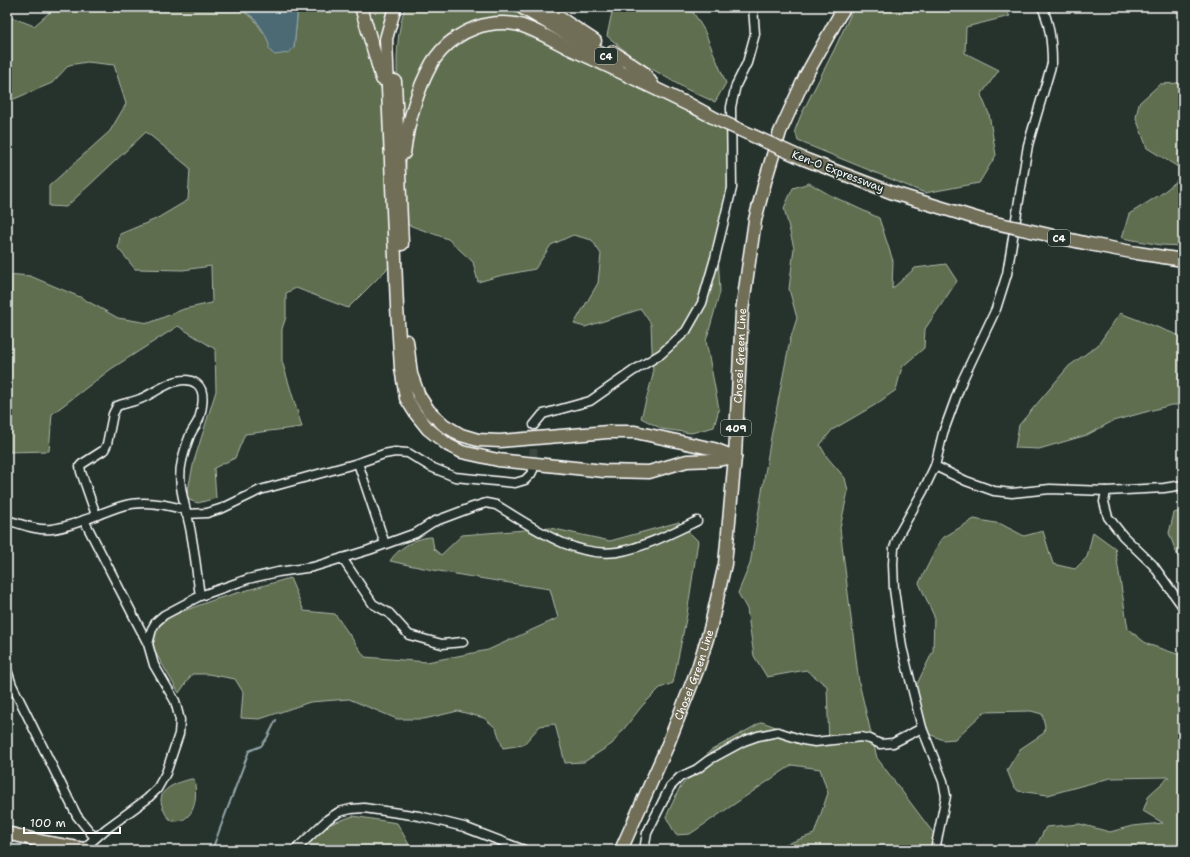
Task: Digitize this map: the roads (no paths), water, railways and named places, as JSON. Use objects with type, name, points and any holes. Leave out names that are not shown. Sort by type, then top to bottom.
[{"type":"highway","points":[[362,7],[388,100]]},
{"type":"highway","points":[[395,7],[386,39],[397,307],[401,368],[406,398],[416,414],[428,428],[448,445],[462,452],[498,460],[604,471],[649,472],[687,461],[716,460],[735,457]]},
{"type":"highway","points":[[402,7],[393,44],[405,306],[411,374],[419,396],[429,410],[444,425],[461,435],[478,440],[500,441],[608,432],[635,432],[714,449],[735,457]]},
{"type":"highway","name":"Ken-O Expressway","points":[[521,7],[652,84],[716,119],[804,159],[894,193],[982,220],[1089,244],[1183,260]]},
{"type":"highway","points":[[543,7],[644,73],[652,84]]},
{"type":"highway","name":"Chosei Green Line","points":[[621,850],[666,749],[698,668],[710,629],[725,564],[735,457],[742,311],[747,266],[755,220],[766,178],[780,132],[805,77],[845,7]]},
{"type":"highway","points":[[400,180],[406,139],[418,94],[432,62],[450,42],[470,29],[492,24],[516,24],[692,106]]},
{"type":"highway","points":[[7,833],[86,850]]},
{"type":"street","points":[[534,425],[542,414],[590,401],[633,371],[661,354],[686,331],[702,304],[732,188],[731,107],[736,85],[747,63],[755,34],[753,7]]},
{"type":"street","points":[[935,850],[946,796],[943,781],[922,728],[902,647],[894,589],[892,564],[894,548],[910,512],[923,491],[935,466],[943,433],[962,381],[996,310],[1007,274],[1028,144],[1052,62],[1052,49],[1047,18],[1042,7]]},
{"type":"street","points":[[96,515],[80,466],[104,450],[107,444],[112,414],[117,406],[142,398],[172,383],[184,381],[198,384],[202,399],[199,418],[191,434],[182,462],[180,475],[191,532],[200,596]]},
{"type":"street","points":[[7,520],[32,527],[51,529],[84,520],[123,506],[139,503],[171,505],[186,512],[207,513],[229,505],[260,490],[395,452],[408,453],[431,467],[455,477],[515,483],[525,480],[533,470]]},
{"type":"street","points":[[358,463],[385,544]]},
{"type":"street","points":[[935,466],[966,481],[994,491],[1012,493],[1050,489],[1106,491],[1164,488],[1183,484]]},
{"type":"street","points":[[1106,491],[1104,502],[1108,516],[1123,536],[1154,565],[1183,607]]},
{"type":"street","points":[[148,644],[156,622],[174,609],[200,596],[248,579],[278,572],[313,567],[342,558],[416,533],[433,522],[486,503],[496,505],[561,541],[573,546],[602,552],[618,552],[634,548],[697,521]]},
{"type":"street","points":[[84,520],[148,644],[154,665],[175,701],[180,720],[179,734],[166,773],[157,790],[95,838],[86,850]]},
{"type":"street","points":[[342,558],[374,604],[389,613],[409,635],[442,644],[463,642]]},
{"type":"street","points":[[7,670],[12,685],[77,816],[95,838]]},
{"type":"street","points":[[644,850],[647,833],[670,787],[680,777],[697,769],[709,760],[744,741],[758,736],[778,732],[803,740],[816,742],[861,737],[870,739],[880,744],[893,743],[922,728]]},
{"type":"street","points":[[295,850],[339,812],[364,808],[419,816],[464,827],[524,850]]},
{"type":"water","points":[[236,7],[298,7],[294,48],[288,53],[275,55],[269,49],[268,41],[255,19]]},
{"type":"waterway","points":[[212,850],[249,751],[261,746],[276,720]]},
{"type":"tunnel","points":[[533,469],[534,425]]}]
